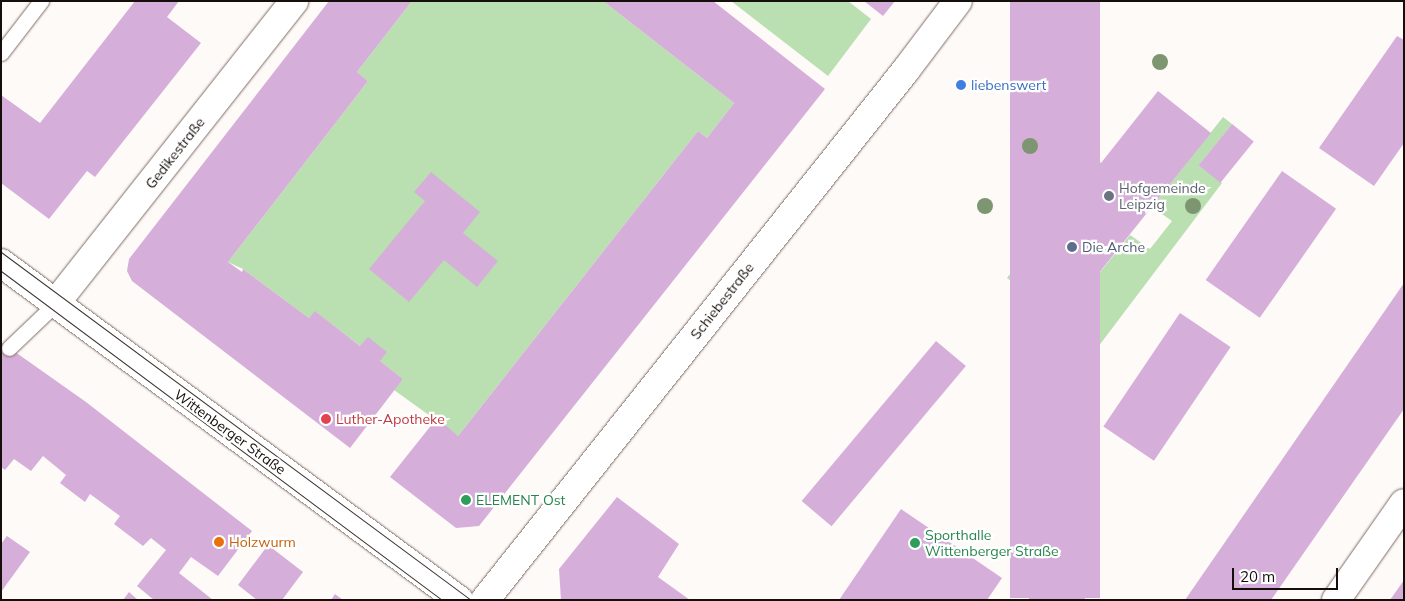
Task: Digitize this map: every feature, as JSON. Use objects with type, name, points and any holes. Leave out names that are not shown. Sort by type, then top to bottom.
[{"type":"street","name":"Gedikestraße","points":[[55,304],[294,1]]},
{"type":"street","name":"Schiebestraße","points":[[485,600],[906,70],[958,1]]},
{"type":"street","name":"Wittenberger Straße","points":[[1,263],[459,600]]},
{"type":"street","points":[[1336,600],[1404,503]]},
{"type":"lane","points":[[1,53],[41,1]]},
{"type":"lane","points":[[9,348],[55,304]]},
{"type":"green space","points":[[412,1],[603,1],[734,103],[707,138],[698,131],[458,436],[394,390],[403,379],[316,312],[309,318],[243,269],[228,262],[368,81],[357,72]]},
{"type":"green space","points":[[731,1],[848,1],[871,19],[828,76]]},
{"type":"green space","points":[[1223,117],[1232,124],[1199,165],[1222,183],[1098,347],[1007,278],[1016,266],[1070,309],[1130,235],[1150,249],[1172,221],[1152,207]]},
{"type":"building","points":[[135,1],[179,1],[167,17],[201,43],[95,177],[87,171],[49,219],[1,183],[1,95],[40,123]]},
{"type":"building","points":[[329,1],[412,1],[357,72],[368,81],[228,262],[242,272],[243,269],[309,318],[315,311],[360,346],[368,337],[387,352],[380,361],[403,379],[350,448],[132,281],[127,271],[129,259]]},
{"type":"building","points":[[603,1],[713,1],[825,89],[479,526],[456,528],[390,477],[437,418],[458,436],[698,131],[707,138],[734,103]]},
{"type":"building","points":[[864,1],[895,1],[883,16]]},
{"type":"building","points":[[1010,1],[1100,1],[1100,598],[1010,598]]},
{"type":"building","points":[[1397,36],[1404,40],[1404,143],[1374,186],[1319,148]]},
{"type":"building","name":"Hofgemeinde Leipzig","points":[[1158,91],[1211,133],[1070,309],[1016,266],[1066,204],[1046,188],[1080,145],[1101,163]]},
{"type":"building","points":[[1232,124],[1254,142],[1220,183],[1199,165]]},
{"type":"building","points":[[1282,171],[1336,209],[1260,318],[1206,280]]},
{"type":"building","points":[[431,172],[480,212],[463,233],[498,261],[477,287],[444,260],[409,302],[369,269],[425,201],[414,192]]},
{"type":"building","points":[[1404,283],[1404,409],[1271,600],[1185,600]]},
{"type":"building","points":[[1180,313],[1231,347],[1154,461],[1103,427]]},
{"type":"building","points":[[936,341],[966,366],[832,526],[802,501]]},
{"type":"building","points":[[1,342],[86,402],[252,531],[218,576],[191,557],[179,573],[213,600],[154,600],[137,586],[166,550],[151,538],[143,546],[114,524],[120,516],[90,494],[85,502],[60,483],[66,475],[43,456],[31,471],[14,459],[5,470],[1,467]]},
{"type":"building","points":[[617,497],[679,544],[658,577],[690,600],[561,600],[559,569]]},
{"type":"building","name":"Sporthalle Wittenberger Straße","points":[[901,509],[1002,578],[987,600],[839,600]]},
{"type":"building","points":[[7,536],[30,552],[1,592],[1,544]]},
{"type":"building","points":[[268,545],[303,572],[282,600],[257,600],[238,585]]},
{"type":"building","points":[[1048,571],[1087,600],[1028,600]]},
{"type":"building","points":[[1404,580],[1404,600],[1390,600]]},
{"type":"building","points":[[129,592],[138,600],[123,600]]},
{"type":"building","points":[[335,594],[343,600],[331,600]]},
{"type":"tram line","points":[[1,252],[471,600]]},
{"type":"tram line","points":[[1,271],[442,600]]},
{"type":"place","name":"liebenswert","points":[[961,85]]},
{"type":"place","name":"Hofgemeinde Leipzig","points":[[1109,196]]},
{"type":"place","name":"Die Arche","points":[[1072,247]]},
{"type":"place","name":"Luther-Apotheke","points":[[326,419]]},
{"type":"place","name":"ELEMENT Ost","points":[[466,500]]},
{"type":"place","name":"Holzwurm","points":[[219,542]]},
{"type":"place","name":"Sporthalle Wittenberger Straße","points":[[915,543]]}]
